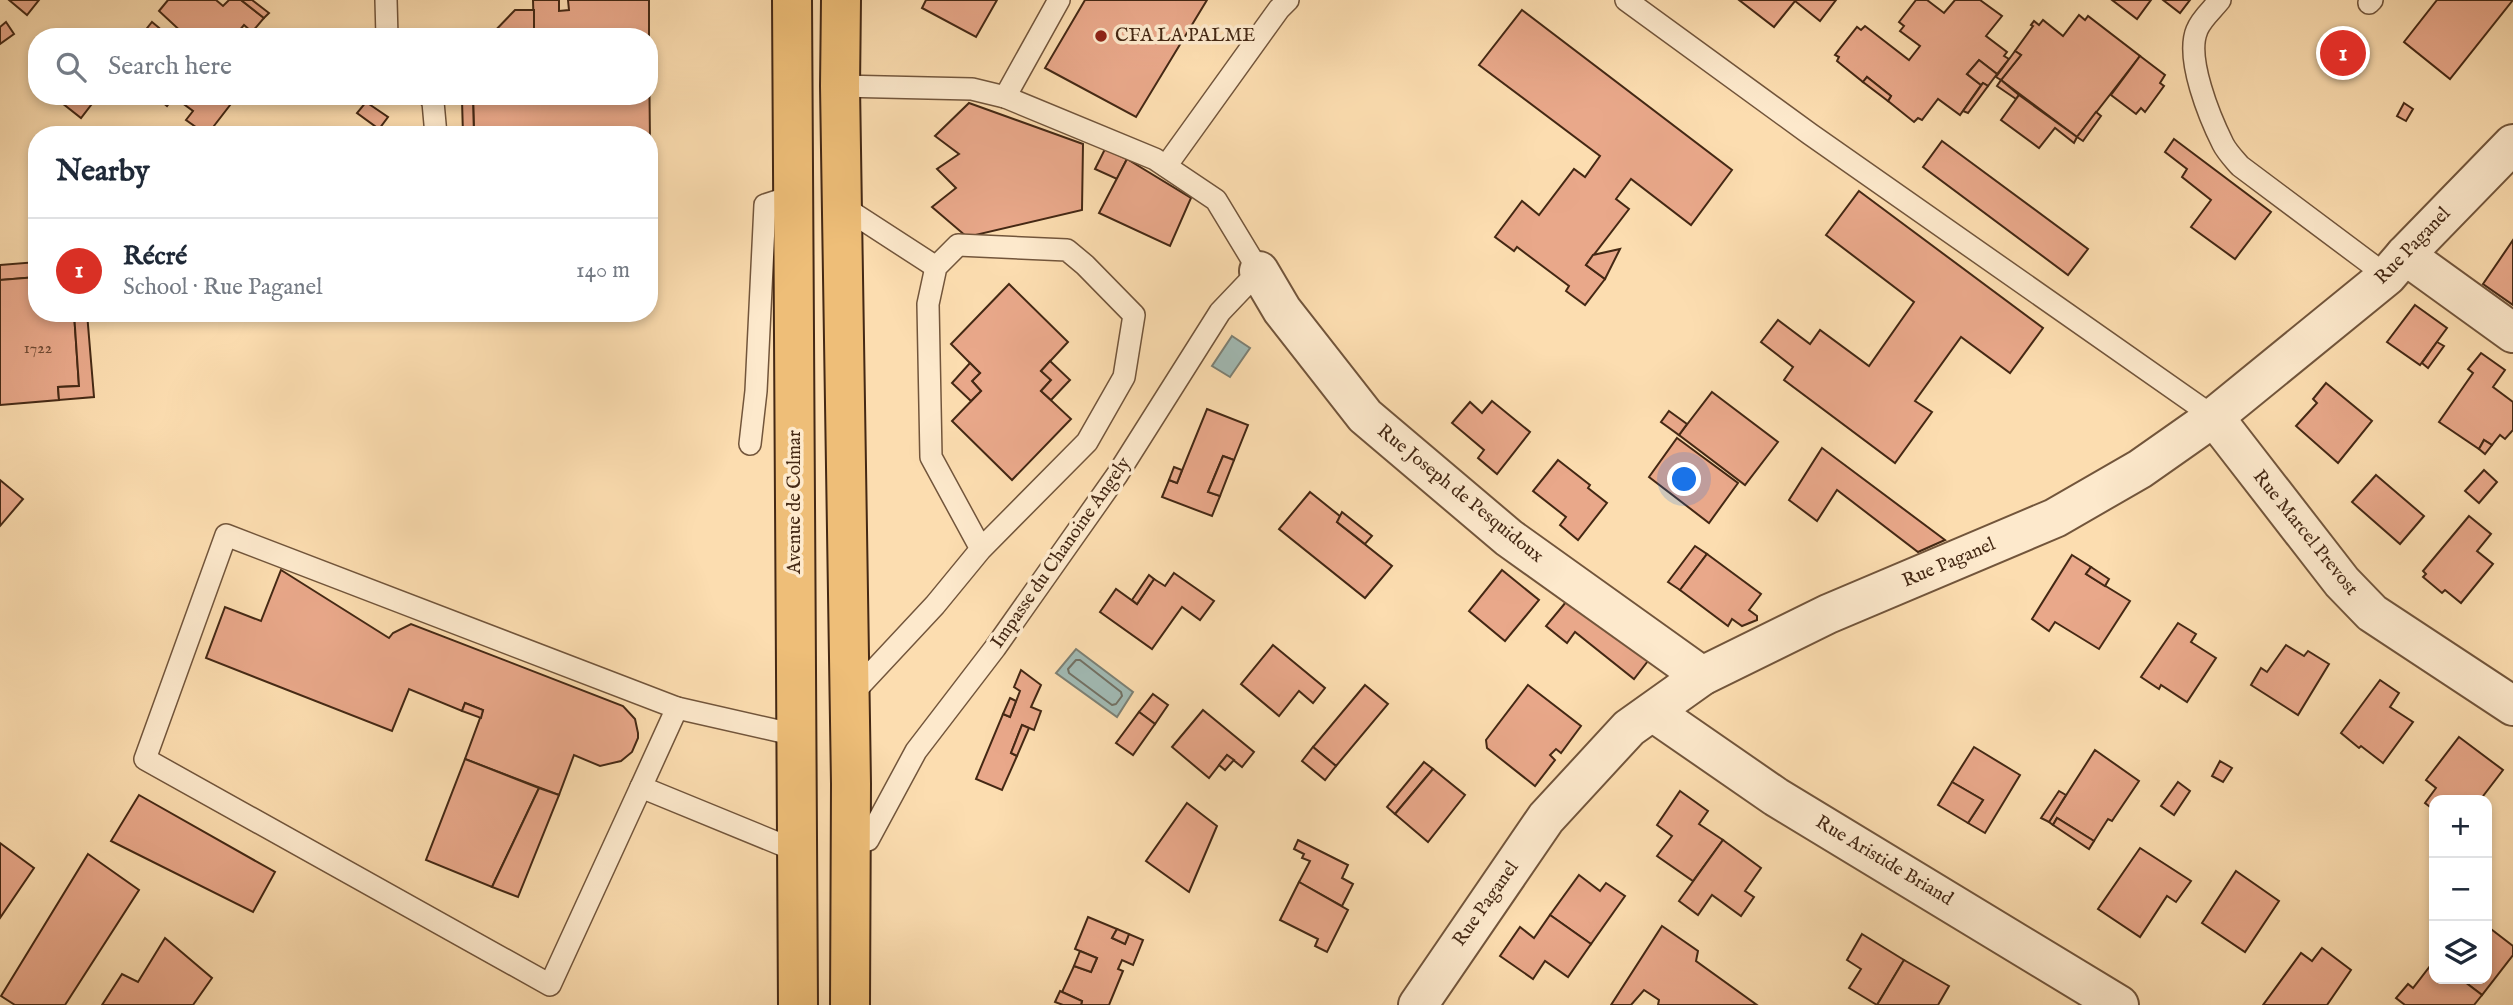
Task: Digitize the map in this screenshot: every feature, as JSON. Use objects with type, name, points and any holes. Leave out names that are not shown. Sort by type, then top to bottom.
[{"type":"main road","name":"Avenue de Colmar","points":[[792,0],[798,1005]]},
{"type":"main road","points":[[841,0],[850,1005]]},
{"type":"street","name":"Rue Paganel","points":[[1418,1005],[1546,818],[1629,728],[1702,676],[1828,614],[2055,518],[2140,469],[2214,417],[2396,266],[2513,145]]},
{"type":"street","points":[[2396,266],[2513,333]]},
{"type":"street","name":"Rue Joseph de Pesquidoux","points":[[1259,271],[1282,310],[1365,416],[1510,538],[1702,676]]},
{"type":"street","name":"Rue Marcel Prevost","points":[[2214,417],[2342,582],[2372,613],[2513,706]]},
{"type":"street","name":"Rue Aristide Briand","points":[[1653,712],[1776,797],[2101,1001]]},
{"type":"lane","points":[[386,0],[387,28]]},
{"type":"lane","points":[[1005,97],[1059,0]]},
{"type":"lane","points":[[1166,166],[1288,0]]},
{"type":"lane","points":[[1626,0],[1810,134],[2214,417]]},
{"type":"lane","points":[[2220,0],[2197,29],[2193,47],[2195,65],[2210,116],[2224,147],[2240,166],[2396,266]]},
{"type":"lane","points":[[840,86],[972,89],[1005,97],[1155,159],[1216,200],[1259,271]]},
{"type":"lane","points":[[433,105],[435,126]]},
{"type":"lane","points":[[750,444],[756,391],[765,205],[793,196]]},
{"type":"lane","points":[[842,206],[936,267]]},
{"type":"lane","points":[[849,696],[934,605],[981,549],[1087,442],[1124,377],[1135,315],[1086,265],[1067,250],[958,245],[936,267],[928,304],[931,457],[981,549]]},
{"type":"lane","name":"Impasse du Chanoine Angely","points":[[869,840],[916,751],[995,648],[1110,484],[1220,312],[1259,271]]},
{"type":"lane","points":[[677,708],[550,985],[145,759],[226,535],[677,708],[783,732],[797,732]]},
{"type":"lane","points":[[641,787],[797,851]]},
{"type":"water","points":[[1232,336],[1250,348],[1230,377],[1212,366]]},
{"type":"water","points":[[1076,649],[1133,692],[1117,717],[1056,673]]},
{"type":"building","points":[[9,0],[39,0],[27,15]]},
{"type":"building","points":[[168,0],[216,0],[223,6],[229,0],[241,0],[264,18],[255,28],[244,25],[242,28],[177,28],[159,11]]},
{"type":"building","points":[[241,0],[252,0],[269,13],[264,18]]},
{"type":"building","points":[[533,0],[559,0],[559,11],[569,10],[568,0],[649,0],[649,28],[534,28]]},
{"type":"building","points":[[926,0],[997,0],[976,37],[922,8]]},
{"type":"building","name":"CFA LA PALME","points":[[1085,0],[1207,0],[1136,117],[1045,68]]},
{"type":"building","points":[[1739,0],[1836,0],[1820,21],[1795,1],[1774,27]]},
{"type":"building","points":[[1916,0],[1927,0],[1944,13],[1955,0],[1980,0],[2002,16],[1986,36],[2007,52],[2004,56],[2009,59],[1997,74],[1979,60],[1967,74],[1981,85],[1960,115],[1938,99],[1922,120],[1918,118],[1914,122],[1888,101],[1891,96],[1867,77],[1863,82],[1837,61],[1839,57],[1835,55],[1857,27],[1861,30],[1865,26],[1909,60],[1920,46],[1900,31],[1904,26],[1899,22]]},
{"type":"building","points":[[2112,0],[2151,0],[2137,19]]},
{"type":"building","points":[[2163,0],[2190,0],[2180,13]]},
{"type":"building","points":[[2437,0],[2513,0],[2450,79],[2404,42]]},
{"type":"building","points":[[515,10],[534,10],[534,28],[498,28]]},
{"type":"building","points":[[1522,10],[1732,170],[1691,225],[1631,179],[1616,199],[1629,209],[1586,265],[1605,279],[1585,305],[1566,291],[1569,286],[1517,247],[1514,251],[1495,237],[1522,201],[1539,215],[1574,169],[1585,177],[1600,156],[1479,65]]},
{"type":"building","points":[[2079,15],[2085,20],[2088,16],[2140,56],[2077,137],[2001,80],[2021,55],[2015,51],[2034,21],[2039,25],[2043,20],[2063,36]]},
{"type":"building","points":[[6,22],[14,34],[0,44],[0,27]]},
{"type":"building","points":[[152,22],[159,28],[147,28]]},
{"type":"building","points":[[2015,51],[2021,55],[2001,80],[1996,77]]},
{"type":"building","points":[[2140,56],[2165,75],[2160,83],[2164,86],[2145,112],[2141,108],[2136,114],[2111,95]]},
{"type":"building","points":[[1979,60],[1997,74],[1988,86],[1983,83],[1981,85],[1967,74]]},
{"type":"building","points":[[1867,77],[1891,96],[1888,101],[1863,82]]},
{"type":"building","points":[[2001,80],[2019,95],[2016,99],[1997,86]]},
{"type":"building","points":[[1983,83],[1988,86],[1968,113],[1963,111]]},
{"type":"building","points":[[2019,95],[2077,137],[2074,143],[2055,128],[2039,148],[2001,120]]},
{"type":"building","points":[[969,103],[1083,144],[1082,210],[967,237],[932,207],[956,188],[937,169],[959,154],[935,136]]},
{"type":"building","points":[[2404,103],[2413,109],[2406,121],[2397,116]]},
{"type":"building","points":[[65,105],[91,105],[81,118]]},
{"type":"building","points":[[185,105],[230,105],[214,126],[194,126],[186,120],[193,111]]},
{"type":"building","points":[[364,105],[370,105],[388,117],[381,126],[375,126],[357,113]]},
{"type":"building","points":[[462,105],[473,105],[474,126],[463,126]]},
{"type":"building","points":[[473,105],[650,105],[650,126],[474,126]]},
{"type":"building","points":[[2096,112],[2101,116],[2083,141],[2077,137]]},
{"type":"building","points":[[2174,139],[2271,212],[2235,259],[2191,227],[2211,200],[2182,177],[2187,169],[2165,152]]},
{"type":"building","points":[[1942,141],[2088,249],[2068,275],[1923,167]]},
{"type":"building","points":[[1105,149],[1127,159],[1117,179],[1095,169]]},
{"type":"building","points":[[1127,159],[1191,198],[1170,246],[1099,213]]},
{"type":"building","points":[[1859,191],[2043,328],[2010,373],[1961,337],[1915,401],[1932,412],[1895,463],[1784,380],[1793,367],[1761,342],[1778,320],[1810,344],[1820,330],[1869,366],[1914,302],[1826,235]]},
{"type":"building","points":[[2513,240],[2513,305],[2483,284]]},
{"type":"building","points":[[1620,249],[1605,279],[1586,265],[1593,255]]},
{"type":"building","points":[[28,263],[28,278],[0,280],[0,265]]},
{"type":"building","points":[[28,278],[28,322],[75,322],[79,386],[58,387],[59,400],[0,405],[0,280]]},
{"type":"building","points":[[1009,284],[1068,342],[1041,371],[1051,380],[1041,391],[1071,419],[1012,480],[952,421],[981,391],[972,381],[980,373],[951,344]]},
{"type":"building","points":[[2415,305],[2447,328],[2420,365],[2387,342]]},
{"type":"building","points":[[75,322],[88,322],[94,397],[59,400],[58,387],[79,386]]},
{"type":"building","points":[[2437,342],[2444,346],[2428,368],[2422,363]]},
{"type":"building","points":[[2481,353],[2505,370],[2493,387],[2513,402],[2513,430],[2505,439],[2500,435],[2492,445],[2484,440],[2479,449],[2439,422],[2473,373],[2468,369]]},
{"type":"building","points":[[1050,361],[1070,380],[1051,400],[1041,391],[1051,380],[1041,371]]},
{"type":"building","points":[[970,363],[980,373],[972,381],[981,391],[971,401],[952,383]]},
{"type":"building","points":[[2326,383],[2372,421],[2338,463],[2296,426],[2317,403],[2313,399]]},
{"type":"building","points":[[1712,392],[1778,442],[1745,485],[1679,435]]},
{"type":"building","points":[[1492,401],[1530,432],[1497,474],[1478,458],[1484,450],[1452,423],[1470,402],[1482,413]]},
{"type":"building","points":[[1207,409],[1248,425],[1234,460],[1223,456],[1208,492],[1220,496],[1212,516],[1162,497],[1169,480],[1177,483]]},
{"type":"building","points":[[1669,411],[1687,424],[1679,435],[1661,422]]},
{"type":"building","points":[[1677,438],[1738,483],[1709,523],[1649,477]]},
{"type":"building","points":[[2484,440],[2492,445],[2485,454],[2479,449]]},
{"type":"building","points":[[1822,448],[1945,540],[1918,552],[1837,490],[1817,521],[1789,500]]},
{"type":"building","points":[[1223,456],[1234,460],[1220,496],[1208,492]]},
{"type":"building","points":[[1558,460],[1590,485],[1588,488],[1607,503],[1578,540],[1560,525],[1566,517],[1533,491]]},
{"type":"building","points":[[1174,467],[1182,470],[1177,483],[1169,480]]},
{"type":"building","points":[[2484,470],[2497,482],[2479,503],[2465,491]]},
{"type":"building","points":[[2376,475],[2424,516],[2400,544],[2352,502]]},
{"type":"building","points":[[0,480],[23,499],[0,526]]},
{"type":"building","points":[[1310,492],[1341,517],[1337,522],[1392,566],[1365,598],[1279,529]]},
{"type":"building","points":[[1342,512],[1372,536],[1365,544],[1337,522]]},
{"type":"building","points":[[2469,516],[2491,534],[2477,551],[2493,564],[2461,603],[2445,590],[2442,593],[2423,577],[2426,574],[2423,571]]},
{"type":"building","points":[[1695,546],[1707,554],[1680,590],[1668,582]]},
{"type":"building","points":[[1707,554],[1761,594],[1749,610],[1757,616],[1757,620],[1742,626],[1732,619],[1728,626],[1680,590]]},
{"type":"building","points":[[2072,555],[2091,567],[2086,574],[2130,601],[2099,649],[2055,622],[2049,631],[2032,619]]},
{"type":"building","points":[[2091,567],[2109,579],[2105,586],[2086,574]]},
{"type":"building","points":[[281,570],[389,638],[411,624],[623,706],[635,719],[638,733],[632,752],[621,761],[600,766],[574,755],[559,795],[465,759],[483,710],[465,703],[462,711],[409,689],[392,731],[206,658],[225,607],[261,621]]},
{"type":"building","points":[[1502,570],[1539,600],[1505,641],[1469,611]]},
{"type":"building","points":[[1174,573],[1214,601],[1200,620],[1182,607],[1152,649],[1100,612],[1116,589],[1137,604],[1154,579],[1165,586]]},
{"type":"building","points":[[1149,575],[1154,579],[1137,604],[1132,600]]},
{"type":"building","points":[[1571,596],[1651,657],[1634,679],[1575,632],[1567,643],[1546,626]]},
{"type":"building","points":[[2178,623],[2196,634],[2191,642],[2216,658],[2187,702],[2161,685],[2159,689],[2141,677]]},
{"type":"building","points":[[1273,645],[1325,688],[1313,703],[1299,691],[1279,716],[1241,684]]},
{"type":"building","points":[[2286,645],[2304,656],[2308,651],[2329,664],[2298,715],[2251,685],[2261,668],[2267,672]]},
{"type":"building","points":[[1021,670],[1041,685],[1031,707],[1041,711],[1034,730],[1022,725],[1011,753],[1017,756],[1002,790],[976,779],[1003,714],[1010,717],[1020,691],[1014,687]]},
{"type":"building","points":[[2380,680],[2399,693],[2390,707],[2413,722],[2383,763],[2341,733]]},
{"type":"building","points":[[1365,685],[1388,704],[1336,766],[1313,747]]},
{"type":"building","points":[[1528,685],[1581,726],[1561,753],[1556,749],[1550,755],[1555,760],[1535,786],[1487,748],[1486,740]]},
{"type":"building","points":[[1153,694],[1168,705],[1155,724],[1139,712]]},
{"type":"building","points":[[1010,698],[1016,701],[1010,717],[1003,714]]},
{"type":"building","points":[[465,703],[483,710],[481,718],[462,711]]},
{"type":"building","points":[[1203,710],[1254,752],[1242,767],[1227,755],[1209,778],[1172,747]]},
{"type":"building","points":[[1139,712],[1155,724],[1133,755],[1116,743]]},
{"type":"building","points":[[1022,725],[1029,728],[1017,756],[1011,753]]},
{"type":"building","points":[[2459,737],[2503,770],[2484,795],[2431,795],[2436,788],[2426,780]]},
{"type":"building","points":[[1313,747],[1336,766],[1325,780],[1302,761]]},
{"type":"building","points":[[1974,747],[2020,775],[1985,833],[1968,823],[1983,800],[1952,782]]},
{"type":"building","points":[[2095,750],[2139,781],[2112,821],[2108,819],[2094,841],[2057,818],[2053,825],[2049,822]]},
{"type":"building","points":[[1227,755],[1234,760],[1225,770],[1219,765]]},
{"type":"building","points":[[465,759],[539,788],[492,887],[426,860]]},
{"type":"building","points":[[2220,761],[2232,768],[2223,782],[2212,776]]},
{"type":"building","points":[[1424,762],[1433,769],[1395,814],[1387,807]]},
{"type":"building","points":[[1433,769],[1465,795],[1428,842],[1395,814]]},
{"type":"building","points":[[1952,782],[1983,800],[1968,823],[1938,805]]},
{"type":"building","points":[[2178,782],[2190,791],[2174,815],[2161,806]]},
{"type":"building","points":[[539,788],[559,795],[518,897],[492,887]]},
{"type":"building","points":[[1680,791],[1708,811],[1699,824],[1723,840],[1693,881],[1657,856],[1672,836],[1657,825]]},
{"type":"building","points":[[2059,791],[2066,795],[2049,822],[2041,818]]},
{"type":"building","points":[[139,795],[275,872],[253,912],[111,841]]},
{"type":"building","points":[[1187,803],[1217,826],[1189,892],[1146,861]]},
{"type":"building","points":[[2057,818],[2094,841],[2089,849],[2053,825]]},
{"type":"building","points":[[1298,840],[1348,865],[1342,878],[1353,884],[1342,906],[1299,882],[1310,861],[1302,858],[1304,854],[1294,849]]},
{"type":"building","points":[[1723,840],[1761,868],[1745,891],[1754,897],[1741,916],[1712,895],[1698,915],[1679,901]]},
{"type":"building","points":[[0,843],[34,868],[0,918]]},
{"type":"building","points":[[2140,848],[2191,881],[2176,902],[2167,896],[2140,937],[2098,909]]},
{"type":"building","points":[[88,854],[139,890],[65,1005],[15,1005],[1,996]]},
{"type":"building","points":[[2236,871],[2279,901],[2245,952],[2202,923]]},
{"type":"building","points":[[1579,875],[1600,891],[1606,883],[1625,896],[1591,944],[1550,915]]},
{"type":"building","points":[[1299,882],[1348,910],[1327,952],[1315,946],[1318,939],[1280,920]]},
{"type":"building","points":[[1550,915],[1591,944],[1568,977],[1545,961],[1533,979],[1500,956],[1520,927],[1534,938]]},
{"type":"building","points":[[1088,917],[1117,929],[1112,938],[1125,944],[1129,934],[1143,940],[1133,965],[1122,960],[1118,969],[1123,971],[1109,1005],[1081,1005],[1082,1001],[1062,992],[1074,966],[1091,972],[1097,958],[1075,949]]},
{"type":"building","points":[[1662,926],[1698,951],[1696,961],[1757,1005],[1658,1005],[1659,1000],[1644,990],[1631,1005],[1611,1005]]},
{"type":"building","points":[[1117,929],[1129,934],[1125,944],[1112,938]]},
{"type":"building","points":[[2492,930],[2513,946],[2513,955],[2492,982]]},
{"type":"building","points":[[1862,934],[1904,960],[1877,1005],[1849,988],[1861,969],[1847,960]]},
{"type":"building","points":[[165,938],[212,978],[193,1005],[102,1005],[122,974],[138,982]]},
{"type":"building","points":[[2322,948],[2351,970],[2327,1005],[2263,1005],[2301,953],[2312,961]]},
{"type":"building","points":[[1080,951],[1097,958],[1091,972],[1074,966]]},
{"type":"building","points":[[1904,960],[1949,986],[1938,1005],[1877,1005]]},
{"type":"building","points":[[2429,967],[2429,984],[2468,984],[2482,995],[2474,1005],[2405,1005],[2396,998],[2408,984],[2413,988]]},
{"type":"building","points":[[2468,984],[2491,984],[2482,995]]},
{"type":"building","points":[[1060,991],[1082,1001],[1081,1005],[1055,1002]]},
{"type":"place","name":"CFA LA PALME","points":[[1101,36]]},
{"type":"place","name":"Récré","points":[[2343,53]]}]
